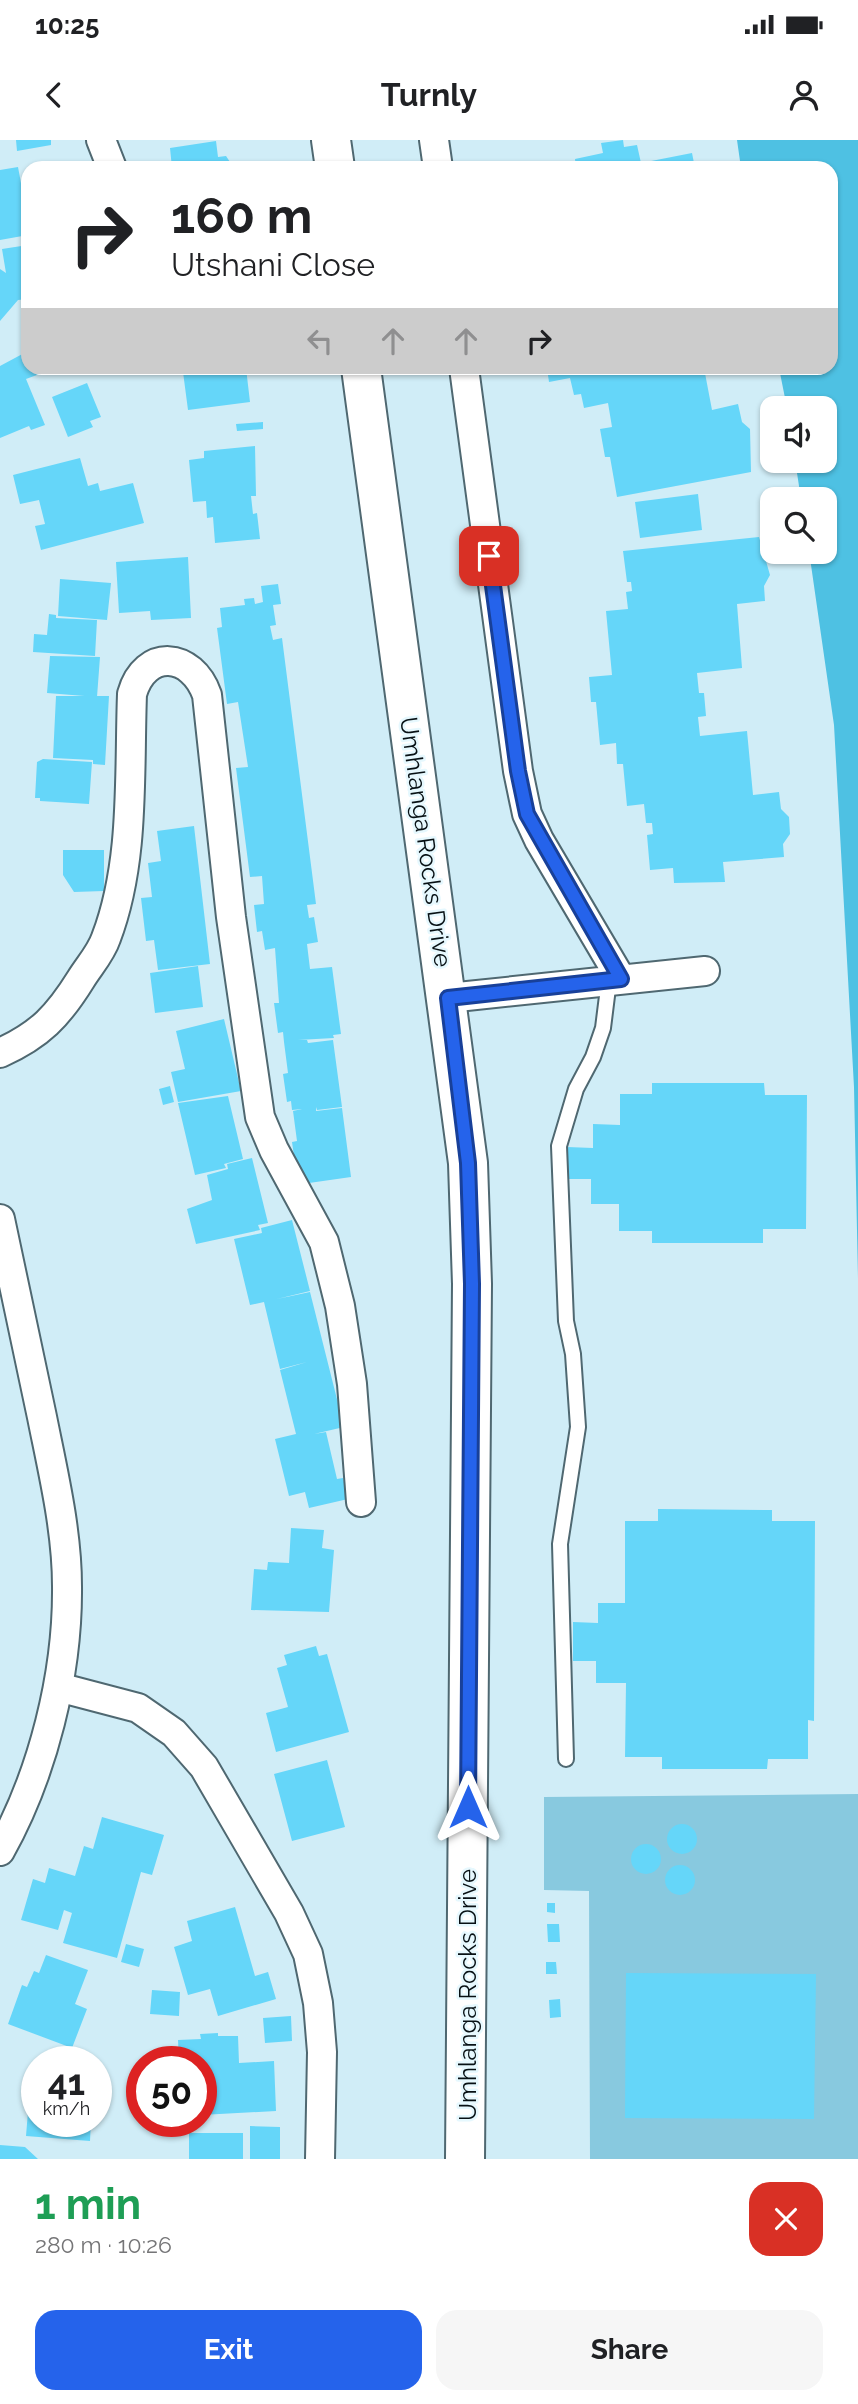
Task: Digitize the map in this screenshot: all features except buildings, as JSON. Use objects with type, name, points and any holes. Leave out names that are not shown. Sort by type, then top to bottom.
[{"type":"main road","points":[[331,140],[334,161]]},
{"type":"main road","name":"Umhlanga Rocks Drive","points":[[362,375],[448,998],[468,1163],[472,1284],[465,2159]]},
{"type":"street","points":[[101,140],[108,161]]},
{"type":"street","points":[[465,375],[518,771],[527,814],[615,980]]},
{"type":"street","points":[[0,1053],[25,1042],[58,1015],[105,941],[120,894],[127,827],[132,694],[137,677],[156,663],[177,663],[192,669],[201,678],[207,695],[231,917],[260,1117],[274,1150],[324,1242],[340,1306],[352,1384],[361,1502]]},
{"type":"street","points":[[448,998],[705,971]]},
{"type":"street","points":[[0,1219],[56,1484],[67,1586],[58,1687],[38,1769],[18,1820],[0,1852]]},
{"type":"street","points":[[58,1687],[138,1708],[174,1732],[204,1767],[289,1913],[308,1954],[318,2003],[322,2052],[320,2159]]},
{"type":"lane","points":[[566,1759],[560,1544],[579,1427],[573,1354],[566,1321],[559,1146],[576,1089],[593,1057],[603,1028],[615,980]]},
{"type":"shaded area","points":[[737,140],[858,140],[858,1278],[854,1087],[834,725],[811,564],[837,564],[837,487],[799,487],[797,473],[837,473],[837,396],[785,396],[780,375],[838,375],[838,161],[740,161]]},
{"type":"shaded area","points":[[858,1794],[858,2159],[590,2159],[589,1891],[544,1890],[544,1797]]},
{"type":"route","points":[[468,1807],[472,1284],[468,1163],[448,998],[621,979],[539,840],[527,814],[518,771],[489,556]]}]
